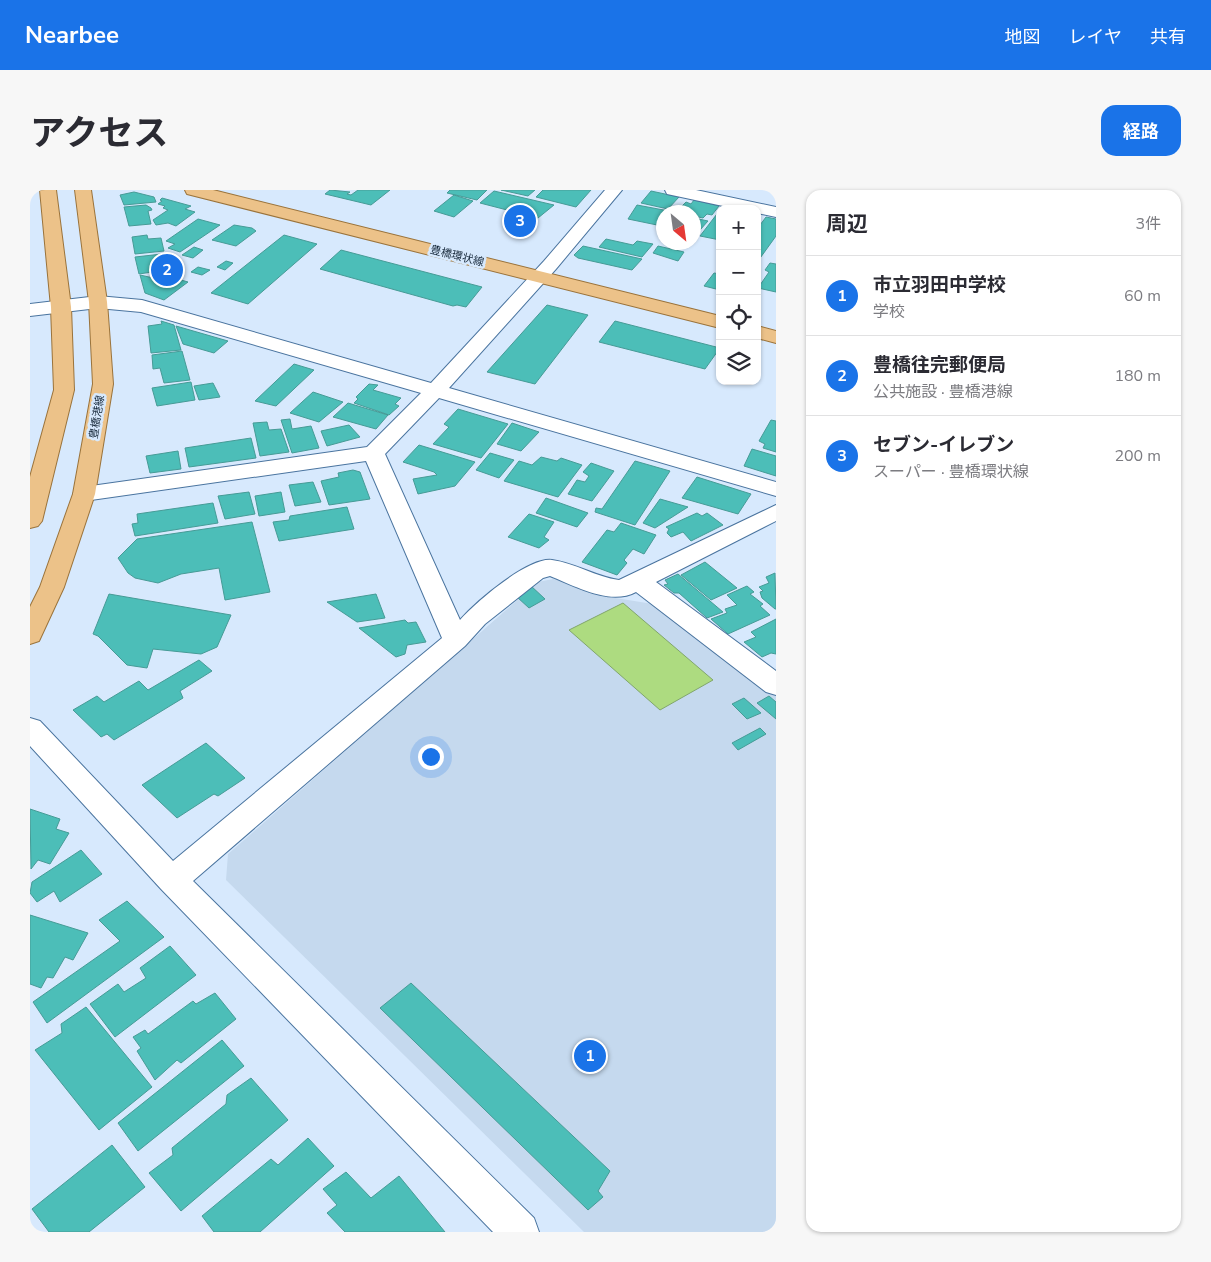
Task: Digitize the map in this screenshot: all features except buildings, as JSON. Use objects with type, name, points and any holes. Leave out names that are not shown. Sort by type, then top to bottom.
[{"type":"main road","points":[[30,521],[64,390],[61,306],[48,190]]},
{"type":"main road","name":"豊橋港線","points":[[30,635],[52,587],[84,494],[103,384],[98,302],[83,190]]},
{"type":"main road","name":"豊橋環状線","points":[[194,190],[545,271],[716,306]]},
{"type":"main road","name":"豊橋環状線","points":[[248,190],[545,271],[716,321]]},
{"type":"main road","points":[[761,317],[776,321]]},
{"type":"main road","points":[[761,333],[776,337]]},
{"type":"street","points":[[84,494],[374,453],[435,391],[545,271],[614,190]]},
{"type":"street","points":[[673,190],[776,212]]},
{"type":"street","points":[[30,310],[98,302],[142,306],[776,489]]},
{"type":"street","points":[[374,453],[456,640]]},
{"type":"street","points":[[172,880],[456,640],[476,618],[535,572],[551,568],[601,586],[622,589],[776,512]]},
{"type":"street","points":[[639,582],[776,685]]},
{"type":"street","points":[[30,728],[172,880],[520,1232]]},
{"type":"shaded area","points":[[558,578],[603,596],[653,604],[776,696],[776,1232],[584,1232],[226,880],[228,854],[538,582]]},
{"type":"shaded area","points":[[623,603],[713,680],[660,710],[569,630]]},
{"type":"place","name":"セブン-イレブン","points":[[520,221]]},
{"type":"place","name":"豊橋往完郵便局","points":[[167,270]]},
{"type":"place","name":"市立羽田中学校","points":[[590,1056]]}]
